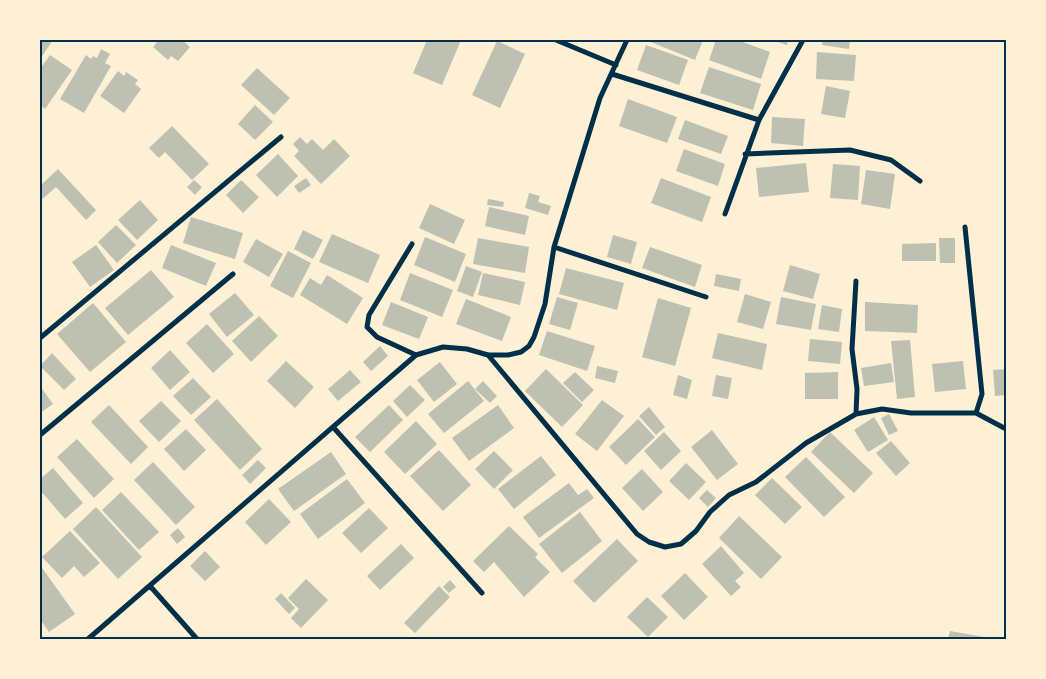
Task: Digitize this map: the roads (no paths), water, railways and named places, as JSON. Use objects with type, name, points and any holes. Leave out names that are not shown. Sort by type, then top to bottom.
[{"type":"street","points":[[556,40],[616,64]]},
{"type":"street","points":[[88,639],[416,354],[444,347],[467,349],[488,355],[521,352],[534,338],[545,304],[554,247],[600,98],[626,40]]},
{"type":"street","points":[[725,214],[745,154],[759,120],[802,40]]},
{"type":"street","points":[[612,74],[759,120]]},
{"type":"street","points":[[40,338],[281,137]]},
{"type":"street","points":[[745,154],[850,150],[891,160],[920,181]]},
{"type":"street","points":[[965,227],[982,394],[976,413]]},
{"type":"street","points":[[412,244],[369,315],[367,327],[377,337],[416,354]]},
{"type":"street","points":[[554,247],[706,297]]},
{"type":"street","points":[[40,435],[233,274]]},
{"type":"street","points":[[856,280],[852,349],[857,389],[856,414]]},
{"type":"street","points":[[488,355],[637,534],[649,542],[664,548],[681,544],[696,531],[710,512],[729,495],[756,482],[806,443],[856,414],[882,409],[911,412],[976,413],[1006,429]]},
{"type":"street","points":[[333,427],[482,593]]},
{"type":"street","points":[[150,586],[197,639]]},
{"type":"street","points":[[94,634],[98,639]]}]
